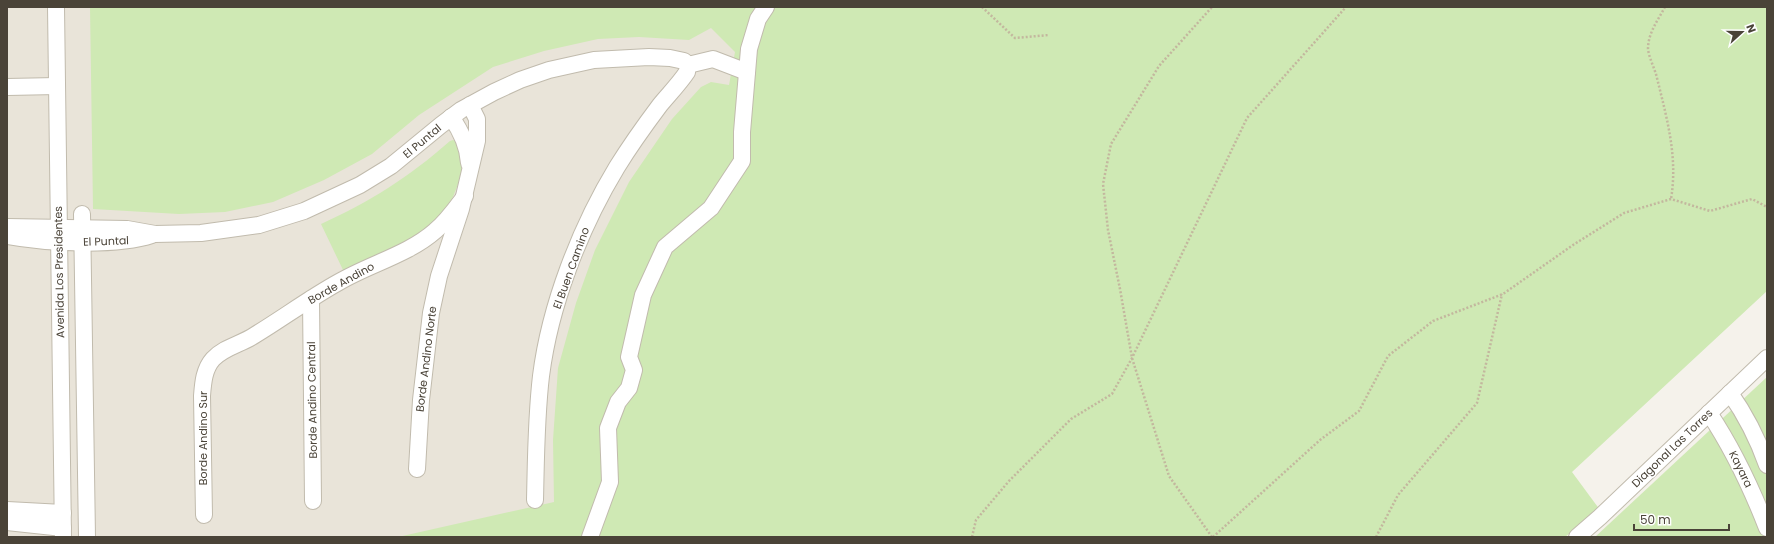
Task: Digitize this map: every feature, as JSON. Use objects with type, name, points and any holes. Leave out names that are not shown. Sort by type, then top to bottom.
[{"type":"street","name":"Avenida Los Presidentes","points":[[56,7],[63,526]]},
{"type":"street","points":[[590,537],[610,482],[608,428],[618,402],[629,388],[634,370],[629,357],[644,295],[665,247],[711,208],[726,182],[742,161],[742,132],[749,49],[758,19],[766,7]]},
{"type":"street","name":"El Puntal","points":[[7,236],[58,234],[82,228],[127,229],[155,234],[201,233],[243,228],[275,221],[304,211],[347,192],[371,179],[400,159],[451,117],[470,104],[520,80],[549,70],[580,62],[610,58],[649,57],[678,59],[684,61],[688,65]]},
{"type":"street","points":[[688,65],[713,59],[747,72]]},
{"type":"street","name":"El Buen Camino","points":[[536,500],[535,456],[541,375],[550,331],[567,273],[589,220],[617,167],[648,122],[687,72],[688,65]]},
{"type":"street","points":[[7,87],[57,86]]},
{"type":"street","points":[[470,104],[478,123],[474,156],[470,170]]},
{"type":"street","points":[[451,117],[466,144],[470,170]]},
{"type":"street","name":"Borde Andino Norte","points":[[417,468],[422,387],[431,313],[447,252],[465,196],[470,170]]},
{"type":"street","name":"Borde Andino","points":[[210,362],[221,352],[252,338],[311,299],[356,272],[411,247],[428,237],[449,216],[465,196]]},
{"type":"street","name":"El Puntal","points":[[7,227],[58,234]]},
{"type":"street","points":[[82,228],[87,537]]},
{"type":"street","points":[[428,237],[441,241],[447,252]]},
{"type":"street","name":"Borde Andino Central","points":[[311,299],[313,501]]},
{"type":"street","name":"Diagonal Las Torres","points":[[1577,537],[1600,517],[1767,358]]},
{"type":"street","name":"Borde Andino Sur","points":[[204,515],[202,396],[203,380],[210,362]]},
{"type":"street","points":[[1730,393],[1746,416],[1757,437],[1767,465]]},
{"type":"street","name":"Kayara","points":[[1709,413],[1742,469],[1767,528]]},
{"type":"street","points":[[7,510],[63,526]]},
{"type":"street","points":[[7,522],[63,526]]},
{"type":"path","points":[[982,7],[1015,38],[1050,35]]},
{"type":"path","points":[[1212,7],[1159,66],[1111,144],[1103,184],[1108,230],[1132,358],[1169,476],[1212,537],[1320,440],[1359,411],[1388,356],[1433,320],[1503,294],[1573,245],[1624,213],[1671,199],[1710,211],[1752,199],[1767,207]]},
{"type":"path","points":[[972,537],[976,520],[1009,481],[1071,419],[1112,394],[1132,358],[1247,118],[1346,7]]},
{"type":"path","points":[[1665,7],[1651,31],[1648,49],[1656,76],[1673,149],[1674,179],[1671,199]]},
{"type":"path","points":[[1376,537],[1398,495],[1477,403],[1503,294]]},
{"type":"shaded area","points":[[7,7],[1223,7],[593,537],[7,537]]},
{"type":"green space","points":[[90,7],[1767,7],[1767,291],[1572,472],[1600,510],[1565,537],[398,537],[554,502],[553,440],[558,368],[576,303],[595,250],[629,182],[672,119],[701,87],[711,82],[729,85],[735,52],[711,28],[689,40],[639,37],[598,39],[544,51],[493,67],[419,115],[372,154],[324,180],[273,202],[225,212],[179,214],[93,209]]},
{"type":"green space","points":[[453,140],[456,141],[463,162],[460,179],[453,197],[440,216],[421,234],[344,272],[321,224],[373,198]]},
{"type":"green space","points":[[1767,377],[1767,537],[1595,537]]}]
